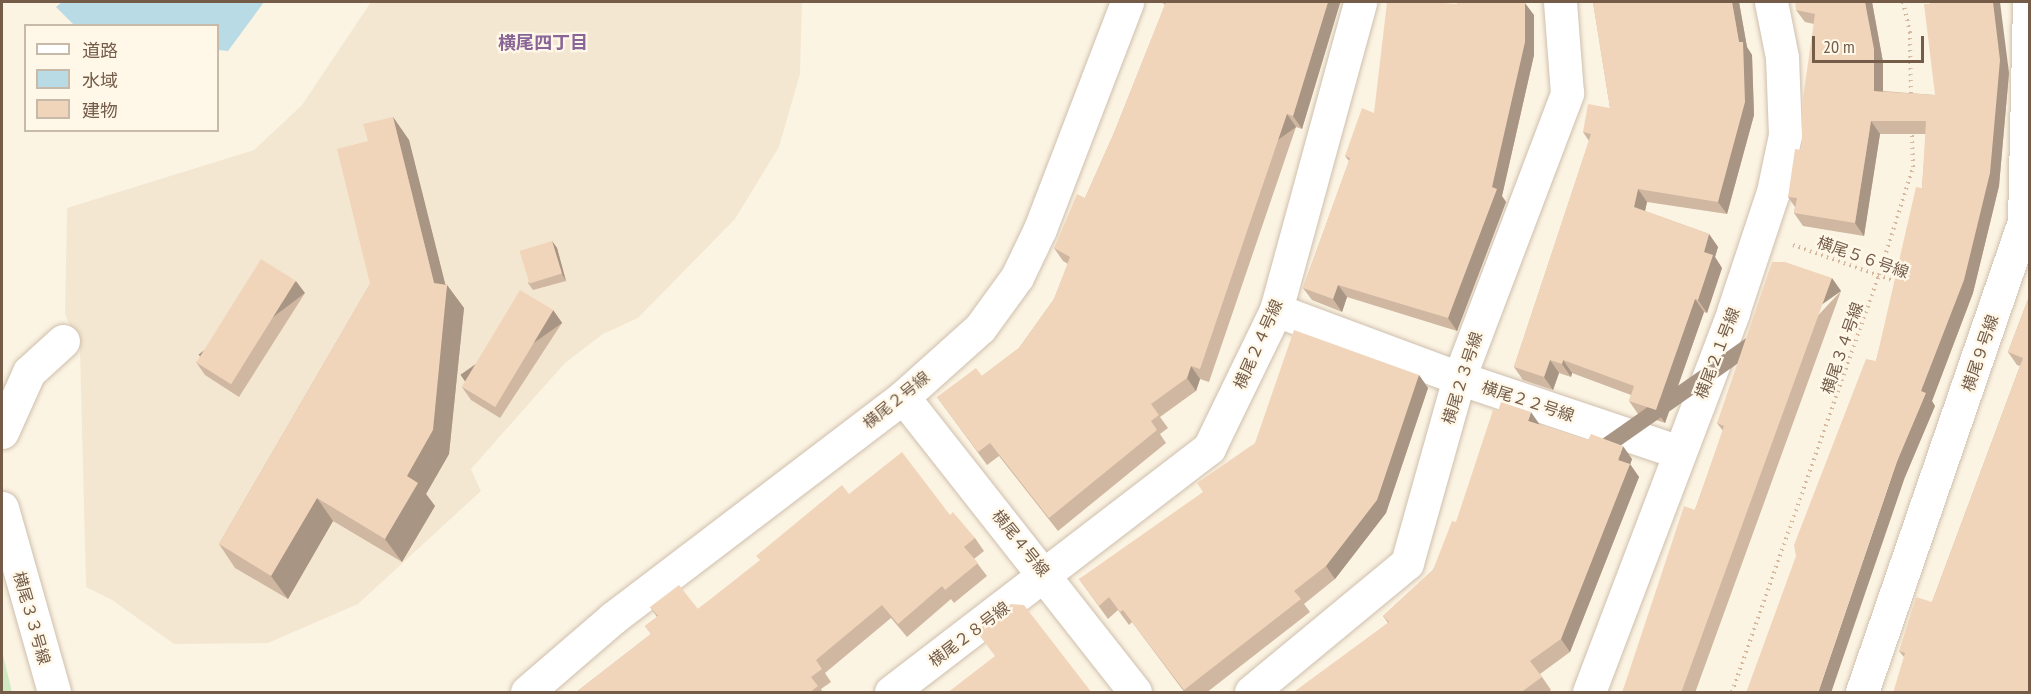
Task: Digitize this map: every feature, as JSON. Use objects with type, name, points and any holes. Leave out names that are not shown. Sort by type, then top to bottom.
[{"type":"street","name":"横尾２号線","points":[[527,693],[613,618],[903,397],[980,328],[1017,277],[1040,229],[1127,2]]},
{"type":"street","name":"横尾２４号線","points":[[1047,576],[1209,448],[1276,310],[1360,2]]},
{"type":"street","name":"横尾２３号線","points":[[1251,693],[1407,563],[1459,378],[1567,93],[1560,2]]},
{"type":"street","name":"横尾２１号線","points":[[1589,693],[1733,312],[1759,233],[1785,135],[1782,57],[1771,2]]},
{"type":"street","name":"横尾９号線","points":[[1862,693],[2027,222],[2029,2]]},
{"type":"street","name":"横尾２２号線","points":[[1276,310],[1459,378],[1679,452]]},
{"type":"street","points":[[2,432],[29,372],[63,341]]},
{"type":"street","name":"横尾４号線","points":[[903,397],[1047,576],[1135,693]]},
{"type":"street","name":"横尾３３号線","points":[[2,508],[54,693]]},
{"type":"street","name":"横尾２８号線","points":[[891,693],[1047,576]]},
{"type":"path","points":[[1903,2],[1910,32],[1911,100]]},
{"type":"path","name":"横尾３４号線","points":[[1732,693],[1879,275],[1913,167],[1912,122]]},
{"type":"path","name":"横尾５６号線","points":[[1759,233],[1900,283]]},
{"type":"shaded area","points":[[371,2],[802,2],[800,74],[779,147],[735,219],[638,318],[603,334],[565,363],[471,469],[481,491],[358,604],[268,643],[174,644],[112,600],[86,587],[80,350],[65,314],[67,208],[254,150],[302,105]]},
{"type":"green space","points":[[2,651],[12,692],[2,692]]},
{"type":"water","points":[[62,2],[264,2],[228,51],[219,50],[219,24],[73,24],[56,7]]},
{"type":"building","points":[[1166,2],[1328,2],[1293,116],[1287,114],[1200,369],[1191,366],[1187,378],[1151,404],[1159,415],[1151,421],[1157,430],[1049,518],[990,443],[978,452],[937,397],[976,368],[982,376],[1019,348],[1054,299],[1070,257],[1054,248],[1077,194],[1085,198],[1114,133]]},
{"type":"building","points":[[1387,2],[1525,3],[1525,42],[1492,187],[1497,189],[1448,318],[1338,285],[1333,299],[1303,288],[1350,158],[1345,156],[1362,108],[1374,113]]},
{"type":"building","points":[[1593,2],[1732,2],[1739,42],[1743,42],[1745,102],[1718,202],[1638,189],[1634,207],[1709,234],[1704,252],[1713,255],[1656,410],[1629,401],[1634,386],[1563,360],[1562,364],[1550,360],[1544,377],[1514,367],[1591,134],[1583,132],[1588,104],[1610,108]]},
{"type":"building","points":[[1795,2],[1865,2],[1874,49],[1874,91],[1935,95],[1924,4],[1930,4],[1929,2],[1993,2],[2000,60],[1990,173],[1964,280],[1921,391],[1926,393],[1896,464],[1818,693],[1746,693],[1796,556],[1794,545],[1866,359],[1876,361],[1916,187],[1922,188],[1926,121],[1871,121],[1855,223],[1794,213],[1797,198],[1788,197],[1795,149],[1802,150],[1802,105],[1815,14],[1796,10]]},
{"type":"building","points":[[393,117],[434,283],[447,285],[433,430],[407,476],[418,483],[385,539],[317,498],[271,576],[219,544],[370,284],[337,149],[368,141],[363,124]]},
{"type":"building","points":[[552,241],[562,274],[529,283],[519,251]]},
{"type":"building","points":[[261,259],[296,281],[231,384],[196,362]]},
{"type":"building","points":[[1772,262],[1785,262],[1832,278],[1681,693],[1622,693],[1684,506],[1695,510],[1724,426],[1717,423]]},
{"type":"building","points":[[520,290],[553,310],[495,407],[462,387]]},
{"type":"building","points":[[2030,294],[2030,693],[1893,693],[1905,653],[1899,651],[1916,597],[1932,602],[2023,358],[2008,352]]},
{"type":"building","points":[[1294,330],[1419,375],[1377,500],[1326,566],[1294,591],[1301,599],[1184,690],[1123,610],[1120,612],[1109,597],[1099,606],[1079,579],[1203,492],[1197,483],[1255,443]]},
{"type":"building","points":[[1501,402],[1531,412],[1528,421],[1588,440],[1591,434],[1623,446],[1618,460],[1630,464],[1561,639],[1530,661],[1542,677],[1520,693],[1296,693],[1295,691],[1389,622],[1383,616],[1433,570],[1452,521],[1456,522],[1493,410],[1498,411]]},
{"type":"building","points":[[902,452],[950,515],[953,512],[975,538],[964,547],[978,563],[945,590],[942,586],[898,624],[882,605],[816,660],[822,669],[811,677],[818,686],[809,693],[575,693],[651,634],[645,626],[658,616],[650,607],[679,585],[698,609],[760,560],[756,556],[842,485],[849,494]]},
{"type":"building","points":[[1011,604],[1024,605],[1092,693],[947,693],[995,656],[976,631]]},
{"type":"district","name":"横尾四丁目","points":[[543,43]]}]
